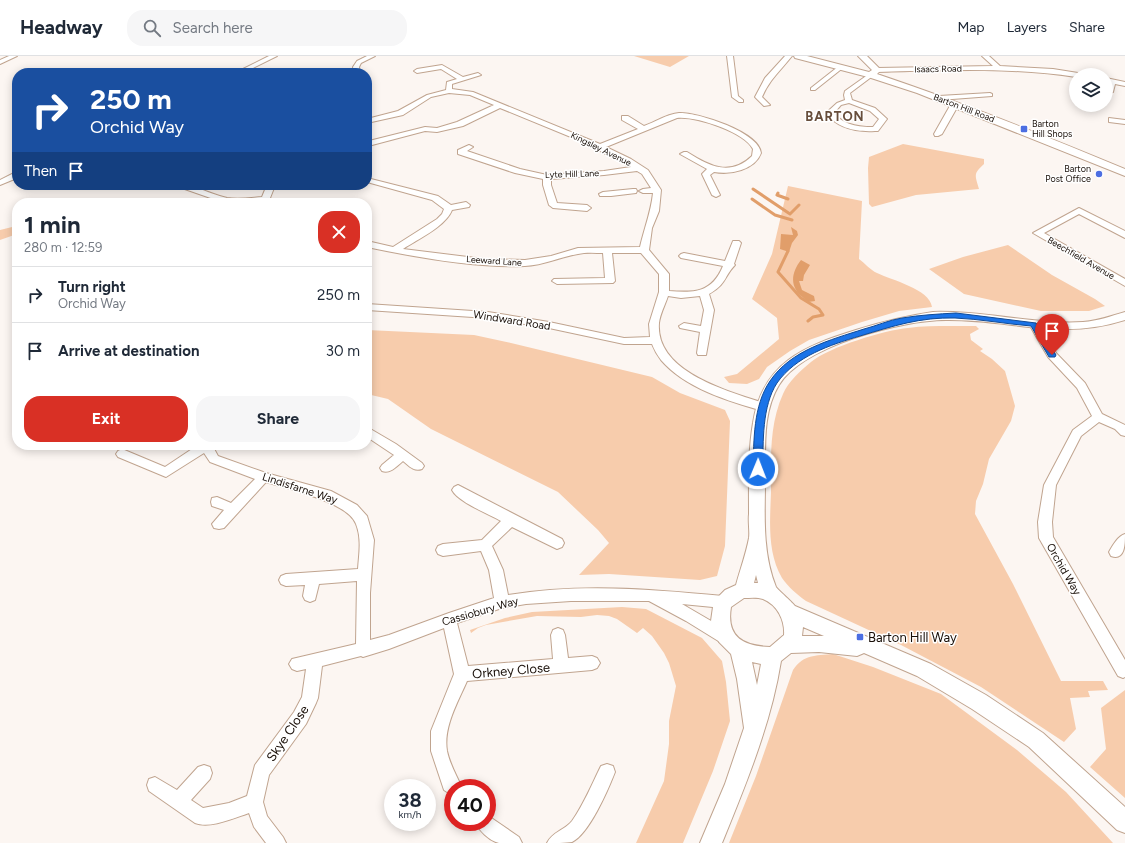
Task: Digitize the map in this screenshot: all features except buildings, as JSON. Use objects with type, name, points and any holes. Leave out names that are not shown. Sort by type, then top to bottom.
[{"type":"street","points":[[0,62],[14,56]]},
{"type":"street","points":[[249,68],[274,56]]},
{"type":"street","points":[[356,68],[359,62],[372,56]]},
{"type":"street","points":[[730,56],[733,76],[733,90],[735,97],[741,101]]},
{"type":"street","points":[[766,106],[758,97],[762,87],[774,71],[789,56]]},
{"type":"street","name":"Barton Hill Road","points":[[798,56],[841,67],[874,73],[1051,142],[1125,173]]},
{"type":"street","points":[[849,101],[847,92],[874,73],[862,56]]},
{"type":"street","points":[[985,56],[998,67]]},
{"type":"street","points":[[417,71],[442,67],[459,77]]},
{"type":"street","points":[[813,89],[841,67]]},
{"type":"street","name":"Isaacs Road","points":[[874,73],[998,67],[1024,68],[1069,74]]},
{"type":"street","points":[[449,91],[449,83],[459,77],[478,75]]},
{"type":"street","points":[[1113,82],[1125,84]]},
{"type":"street","points":[[372,120],[400,113],[429,96],[449,91],[471,93],[500,105]]},
{"type":"street","points":[[939,98],[990,95]]},
{"type":"street","points":[[849,101],[863,105],[879,113],[883,119],[876,129],[856,128],[838,122],[832,117],[830,113],[833,109],[839,104],[849,101]]},
{"type":"street","points":[[938,134],[955,104]]},
{"type":"street","points":[[372,143],[425,129],[436,130],[460,124],[500,105]]},
{"type":"street","name":"Kingsley Avenue","points":[[500,105],[586,140],[628,161],[645,172],[657,190]]},
{"type":"street","points":[[599,147],[675,116],[692,116],[737,133],[756,145],[758,151],[756,157],[747,164],[728,170],[719,171],[711,170],[684,154]]},
{"type":"street","points":[[625,118],[644,129]]},
{"type":"street","points":[[1112,120],[1125,122]]},
{"type":"street","points":[[452,158],[469,147]]},
{"type":"street","name":"Lyte Hill Lane","points":[[461,152],[518,171],[547,177],[604,173],[638,168]]},
{"type":"street","points":[[711,170],[706,174],[716,195]]},
{"type":"street","points":[[0,183],[12,177]]},
{"type":"street","points":[[547,177],[547,185],[553,205],[587,208]]},
{"type":"street","points":[[372,181],[436,198],[449,208],[466,205]]},
{"type":"street","points":[[196,190],[219,198]]},
{"type":"street","points":[[643,191],[657,190],[656,211],[648,228],[644,250],[664,274],[664,293],[654,324],[656,340],[667,362],[698,383],[763,407]]},
{"type":"street","points":[[603,194],[618,194],[633,191]]},
{"type":"street","points":[[394,250],[440,221],[446,215],[449,208]]},
{"type":"street","name":"Beechfield Avenue","points":[[1125,235],[1079,211],[1037,234],[1125,283]]},
{"type":"street","points":[[664,293],[684,296],[704,293],[724,277],[730,265],[736,242]]},
{"type":"street","name":"Leeward Lane","points":[[372,245],[394,250],[484,262],[525,263],[552,259],[578,251],[644,250]]},
{"type":"street","points":[[607,250],[612,292]]},
{"type":"street","points":[[684,256],[730,265]]},
{"type":"street","points":[[557,281],[610,281]]},
{"type":"street","points":[[702,353],[709,310],[704,293]]},
{"type":"street","name":"Windward Road","points":[[372,307],[488,315],[549,325],[624,341],[656,340]]},
{"type":"street","points":[[769,593],[757,539],[759,433],[763,407],[773,382],[794,362],[822,345],[884,325],[914,318],[956,316],[1064,326],[1090,324],[1125,316]]},
{"type":"street","points":[[1034,324],[1052,355],[1081,386],[1098,417],[1118,426],[1125,432]]},
{"type":"street","points":[[684,326],[705,330]]},
{"type":"street","name":"Orchid Way","points":[[1098,417],[1077,433],[1050,485],[1045,522],[1046,538],[1124,671]]},
{"type":"street","points":[[372,434],[418,466]]},
{"type":"street","name":"Lindisfarne Way","points":[[122,454],[166,472],[199,450]]},
{"type":"street","name":"Lindisfarne Way","points":[[209,450],[214,459],[264,477],[327,495],[352,509],[362,520],[367,540],[364,575],[363,650]]},
{"type":"street","points":[[386,468],[403,455]]},
{"type":"street","points":[[219,524],[264,477]]},
{"type":"street","points":[[458,490],[471,499],[557,543]]},
{"type":"street","points":[[217,502],[233,509]]},
{"type":"street","points":[[443,550],[486,545],[511,520]]},
{"type":"street","points":[[743,590],[757,539]]},
{"type":"street","points":[[1116,552],[1125,539]]},
{"type":"street","points":[[486,545],[496,570],[502,602]]},
{"type":"street","points":[[286,580],[364,575]]},
{"type":"street","points":[[310,596],[313,578]]},
{"type":"street","points":[[872,649],[819,644],[789,646],[772,656],[753,655],[739,650],[725,637],[719,619],[723,602],[731,595],[743,590],[755,590],[769,593],[778,599],[791,613],[924,670],[979,702],[1036,740],[1125,822]]},
{"type":"street","name":"Cassiobury Way","points":[[363,650],[449,619],[502,602],[526,598],[571,595],[649,595],[723,602]]},
{"type":"street","name":"Cassiobury Way","points":[[649,595],[691,616],[725,637]]},
{"type":"street","points":[[789,646],[794,632],[791,613]]},
{"type":"street","name":"Orkney Close","points":[[448,779],[439,751],[439,731],[462,674],[449,619]]},
{"type":"street","name":"Orkney Close","points":[[558,635],[560,666]]},
{"type":"street","points":[[297,664],[363,650]]},
{"type":"street","points":[[739,650],[747,679],[753,729]]},
{"type":"street","points":[[711,843],[735,785],[766,692],[772,656]]},
{"type":"street","name":"Skye Close","points":[[254,802],[261,771],[300,718],[310,698],[315,661]]},
{"type":"street","name":"Orkney Close","points":[[462,674],[592,663]]},
{"type":"street","points":[[556,843],[577,828],[596,797],[607,772]]},
{"type":"street","points":[[179,801],[204,773]]},
{"type":"street","points":[[155,785],[201,817],[229,812],[254,802],[260,821],[277,843]]},
{"type":"street","points":[[495,831],[512,843]]},
{"type":"shaded area","points":[[634,56],[689,56],[670,67]]},
{"type":"shaded area","points":[[903,144],[984,159],[984,164],[978,170],[976,175],[979,189],[916,195],[872,207],[869,204],[869,157]]},
{"type":"shaded area","points":[[788,186],[862,201],[859,259],[874,272],[909,286],[925,295],[930,301],[932,307],[899,311],[809,340],[767,367],[759,379],[747,384],[729,383],[724,377],[737,374],[779,339],[777,318],[752,299],[772,254]]},
{"type":"shaded area","points":[[12,227],[12,236],[0,240],[0,230]]},
{"type":"shaded area","points":[[791,227],[797,231],[798,235],[792,243],[789,252],[780,249],[781,234],[793,235]]},
{"type":"shaded area","points":[[1008,245],[1052,275],[1105,306],[1089,311],[1041,311],[964,294],[929,269],[963,257]]},
{"type":"shaded area","points":[[801,260],[810,265],[804,275],[803,281],[799,281],[802,290],[814,296],[815,301],[808,302],[798,293],[794,286],[793,278],[796,267]]},
{"type":"shaded area","points":[[976,326],[979,329],[970,334],[971,340],[983,349],[980,351],[992,359],[1005,371],[1015,406],[1011,421],[989,459],[983,484],[976,501],[975,514],[1013,584],[1061,681],[1103,681],[1108,690],[1088,691],[1090,697],[1070,698],[1076,729],[1064,742],[981,687],[901,645],[806,601],[793,591],[784,581],[777,568],[774,558],[770,536],[771,455],[773,430],[778,406],[791,381],[799,372],[819,356],[858,340],[898,329],[913,327]]},
{"type":"shaded area","points":[[372,330],[474,335],[511,343],[652,377],[680,393],[725,410],[730,421],[725,546],[717,576],[700,580],[609,574],[579,575],[609,543],[598,530],[558,492],[431,429],[388,399],[372,395]]},
{"type":"shaded area","points":[[622,607],[646,609],[702,638],[722,661],[730,721],[713,771],[683,843],[636,843],[664,781],[669,744],[669,721],[676,686],[669,663],[652,636],[643,628],[637,633],[617,619],[609,616],[597,615],[581,617],[537,616],[486,625],[471,633],[470,630],[505,618],[532,612]]},
{"type":"shaded area","points":[[833,654],[873,667],[941,694],[1017,750],[1066,792],[1113,843],[729,843],[756,776],[793,670],[806,658]]},
{"type":"shaded area","points":[[1125,690],[1125,798],[1090,767],[1106,749],[1101,708]]},
{"type":"waterway","points":[[753,189],[790,214],[799,205]]},
{"type":"waterway","points":[[778,193],[777,195],[788,199]]},
{"type":"waterway","points":[[752,199],[775,215],[792,220]]},
{"type":"waterway","points":[[788,251],[778,272],[801,298],[819,309],[823,315],[813,317],[808,321]]},
{"type":"place","name":"Barton Hill Shops","points":[[1024,129]]},
{"type":"place","name":"Barton Post Office","points":[[1099,174]]},
{"type":"place","name":"Barton Hill Way","points":[[860,637]]},
{"type":"district","name":"BARTON","points":[[835,116]]},
{"type":"route","points":[[758,469],[759,427],[763,407],[773,382],[794,362],[808,352],[822,345],[884,325],[914,318],[956,316],[1034,324],[1052,355]]}]
